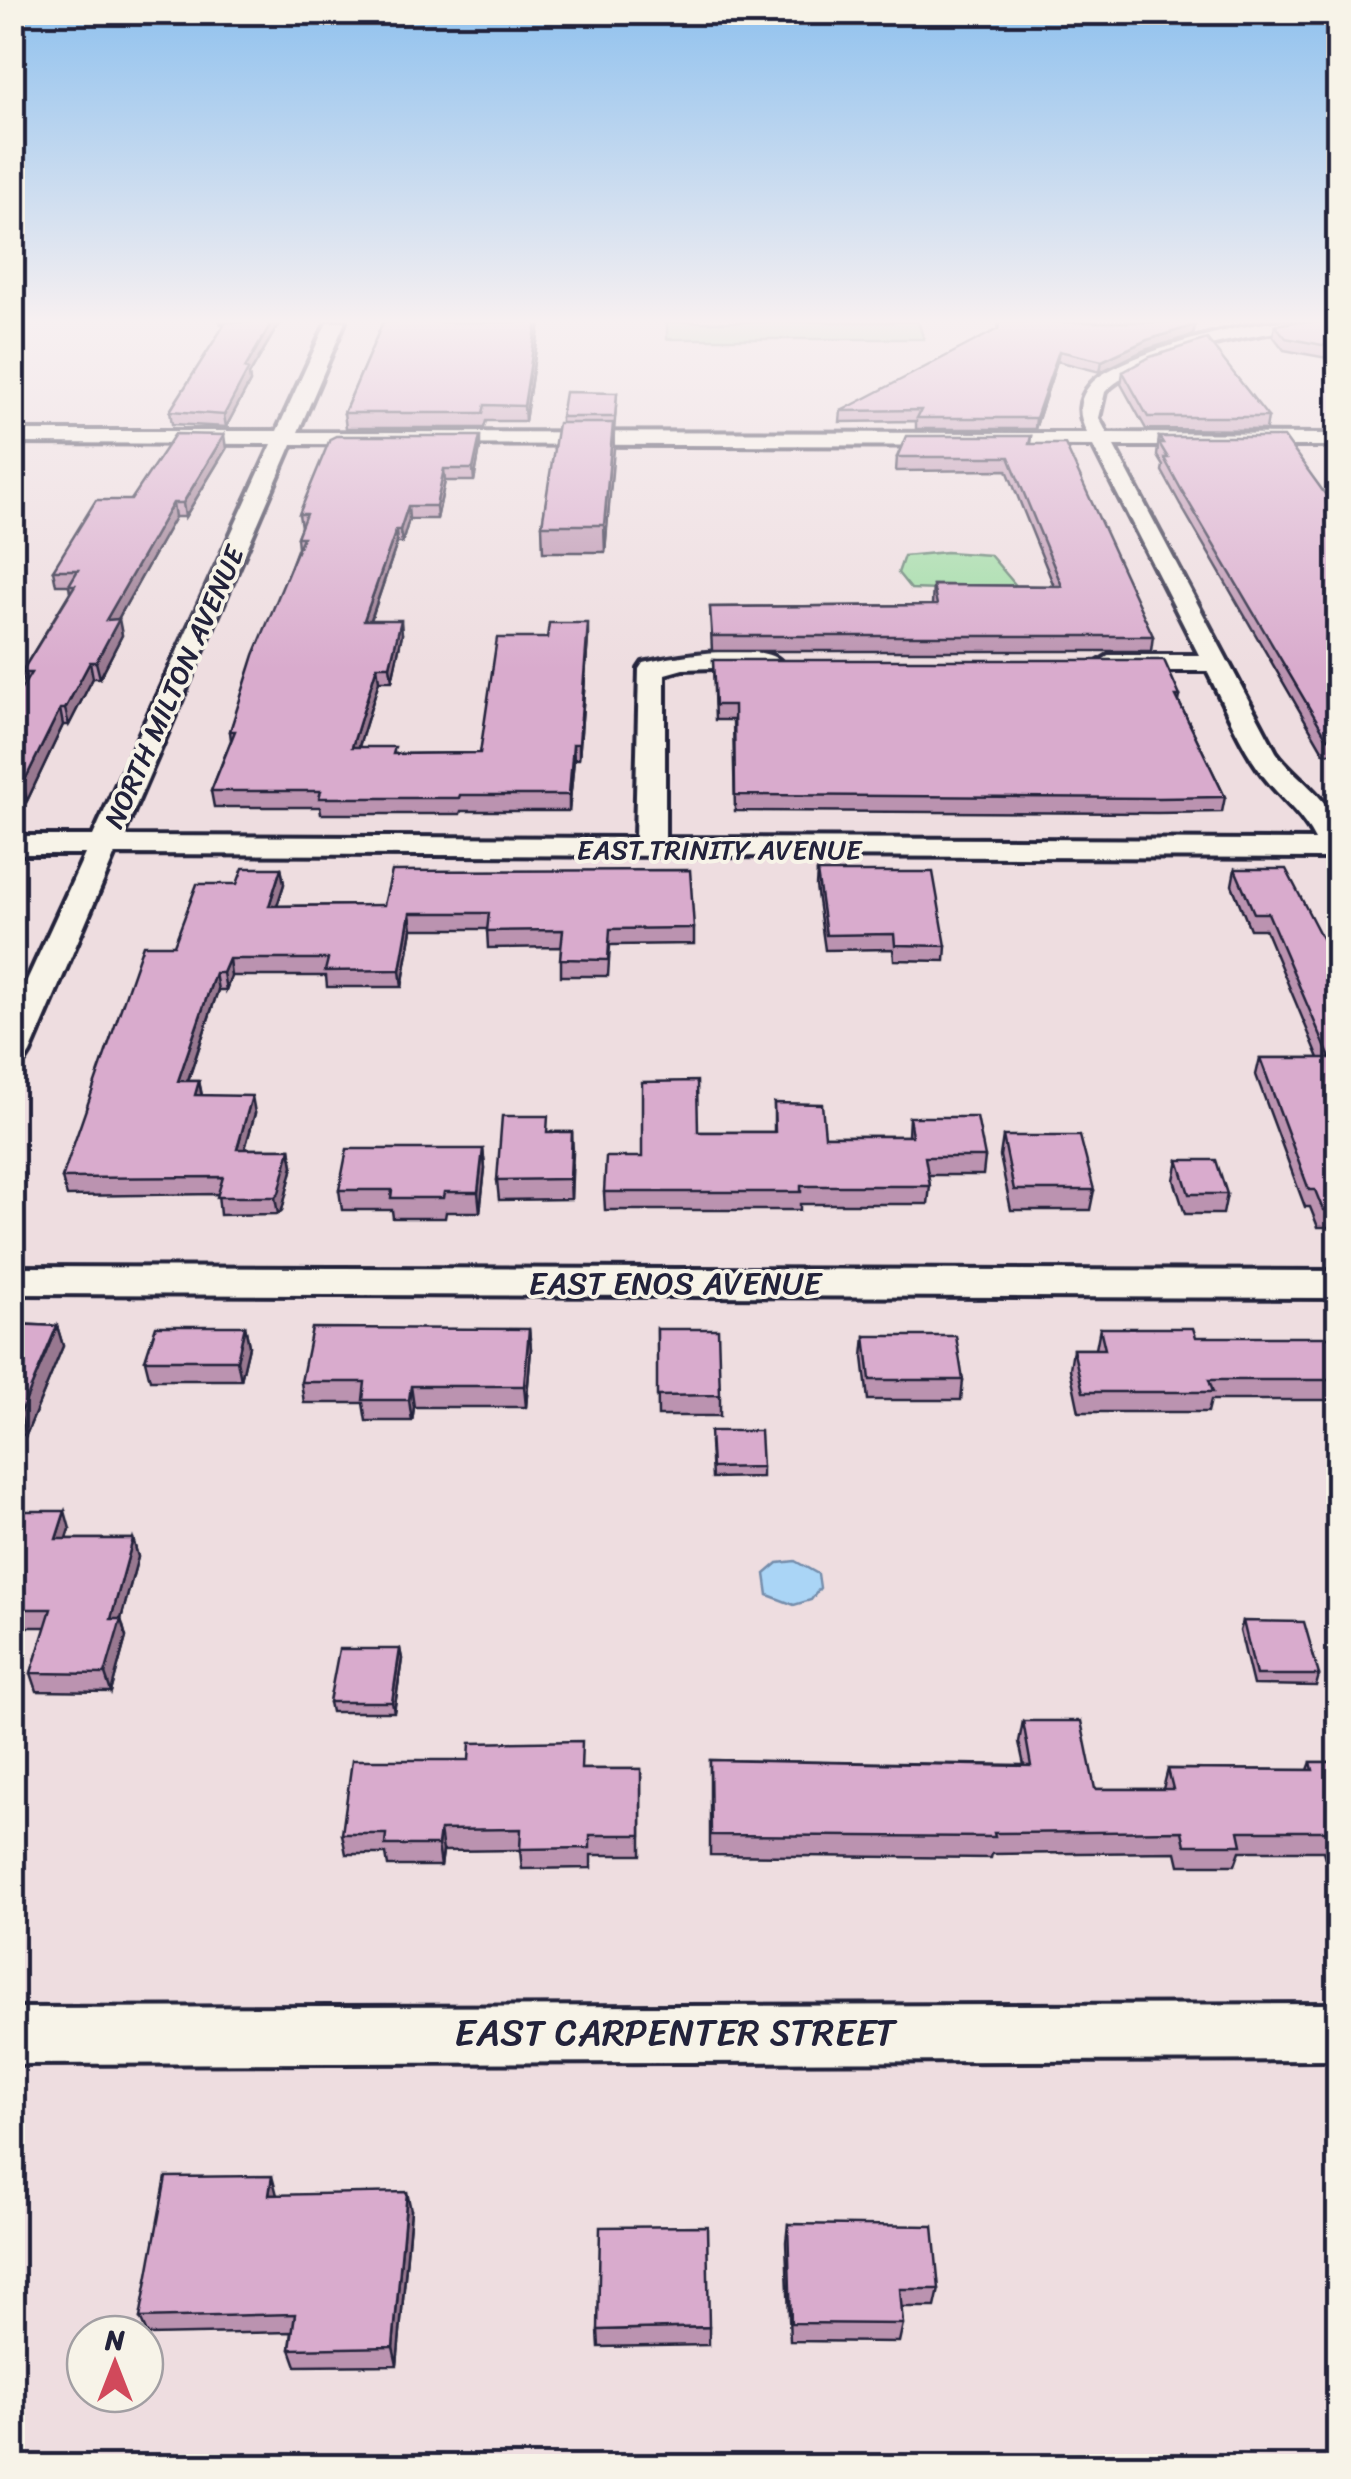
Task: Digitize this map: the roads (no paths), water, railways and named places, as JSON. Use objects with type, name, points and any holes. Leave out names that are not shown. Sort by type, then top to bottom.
[{"type":"street","points":[[199,438],[1098,439],[1328,446]]},
{"type":"street","name":"NORTH MILTON AVENUE","points":[[12,1052],[285,438]]},
{"type":"street","points":[[1098,439],[1262,752],[1280,778],[1314,811],[1336,853]]},
{"type":"street","points":[[650,849],[652,669],[683,661],[803,662]]},
{"type":"street","points":[[1083,663],[1216,663]]},
{"type":"street","points":[[12,845],[104,846]]},
{"type":"street","name":"EAST TRINITY AVENUE","points":[[104,846],[1336,853]]},
{"type":"street","name":"EAST ENOS AVENUE","points":[[12,1280],[1338,1285]]},
{"type":"street","name":"EAST CARPENTER STREET","points":[[12,2036],[1338,2032]]},
{"type":"water","points":[[795,1561],[818,1574],[820,1588],[811,1600],[794,1605],[768,1595],[765,1574],[778,1563]]}]
